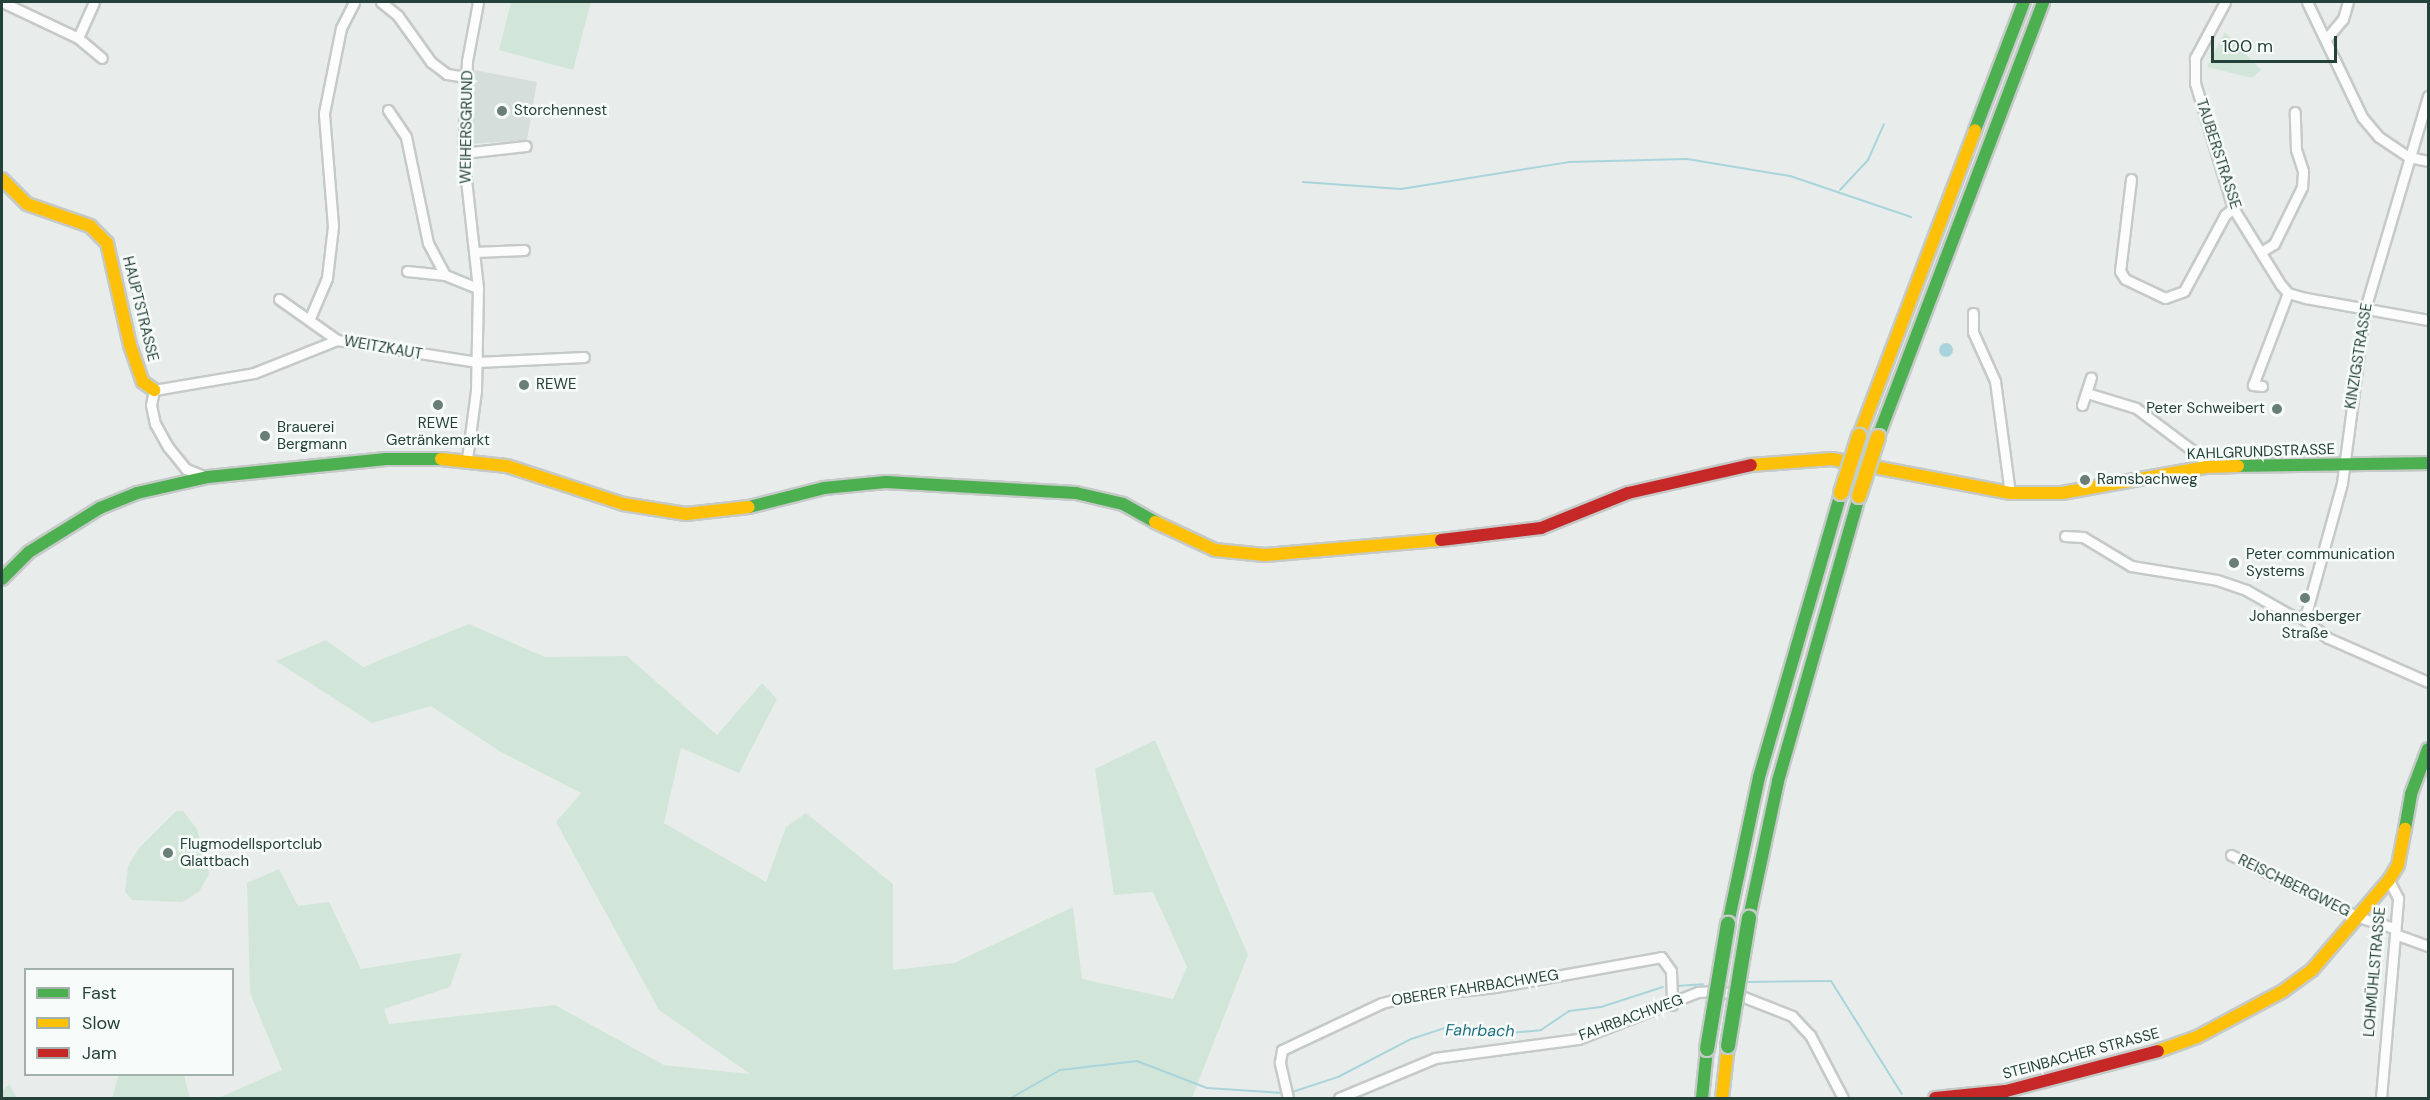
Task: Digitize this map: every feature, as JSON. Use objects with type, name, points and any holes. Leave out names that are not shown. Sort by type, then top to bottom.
[{"type":"main road","points":[[1702,1098],[1707,1049],[1728,924],[1760,777],[1841,494],[1859,436],[2024,2]]},
{"type":"main road","points":[[1722,1098],[1749,918],[1778,781],[1858,496],[1878,437],[2043,2]]},
{"type":"main road","name":"HAUPTSTRASSE","points":[[2,179],[27,204],[90,225],[106,243],[130,345],[143,382],[154,390]]},
{"type":"main road","name":"KAHLGRUNDSTRASSE","points":[[2,579],[29,552],[100,508],[137,493],[208,477],[386,459],[468,459],[507,466],[623,504],[686,514],[715,514],[781,501],[824,488],[886,482],[1076,493],[1123,504],[1176,535],[1215,550],[1264,555],[1506,535],[1541,528],[1628,493],[1760,463],[1832,459],[2010,493],[2062,493],[2205,467],[2428,463]]},
{"type":"main road","points":[[2389,880],[2398,865],[2412,794],[2428,749]]},
{"type":"main road","name":"STEINBACHER STRASSE","points":[[1935,1098],[2017,1089],[2146,1056],[2197,1037],[2283,991],[2312,970],[2389,880]]},
{"type":"street","points":[[2,2],[78,38],[102,57]]},
{"type":"street","points":[[78,38],[94,2]]},
{"type":"street","points":[[310,318],[327,278],[333,226],[324,113],[341,28],[354,2]]},
{"type":"street","points":[[381,2],[398,16],[431,62],[447,74],[466,77]]},
{"type":"street","name":"WEIHERSGRUND","points":[[468,459],[477,362],[478,288],[464,153],[466,77],[478,2]]},
{"type":"street","name":"TAUBERSTRASSE","points":[[2225,2],[2200,45],[2193,71],[2233,208],[2288,293]]},
{"type":"street","points":[[2307,2],[2362,117],[2379,137],[2409,157],[2428,161]]},
{"type":"street","points":[[2326,39],[2343,19],[2348,2]]},
{"type":"street","name":"KINZIGSTRASSE","points":[[2301,617],[2306,614],[2333,524],[2345,465],[2365,309],[2428,96]]},
{"type":"street","points":[[388,110],[406,137],[428,243],[445,275]]},
{"type":"street","points":[[2261,252],[2274,243],[2302,188],[2303,171],[2296,149],[2295,112]]},
{"type":"street","points":[[464,153],[526,146]]},
{"type":"street","points":[[2131,179],[2120,271],[2125,279],[2165,298],[2176,297],[2184,291],[2225,215],[2233,208]]},
{"type":"street","points":[[474,252],[524,250]]},
{"type":"street","points":[[407,271],[445,275],[478,288]]},
{"type":"street","points":[[2241,385],[2258,385],[2288,293],[2428,320]]},
{"type":"street","points":[[279,299],[310,318],[337,340]]},
{"type":"street","points":[[1973,313],[1974,332],[1995,381],[2010,493]]},
{"type":"street","name":"WEITZKAUT","points":[[154,390],[254,373],[337,340],[477,362],[584,357]]},
{"type":"street","points":[[2082,405],[2091,377]]},
{"type":"street","points":[[154,390],[151,405],[155,424],[168,447],[186,469],[208,477]]},
{"type":"street","points":[[2087,393],[2136,408],[2200,456],[2205,467]]},
{"type":"street","points":[[2065,536],[2083,537],[2131,566],[2217,580],[2246,590],[2294,617],[2301,617],[2328,638],[2428,682]]},
{"type":"street","name":"REISCHBERGWEG","points":[[2230,855],[2358,917],[2428,946]]},
{"type":"street","name":"LOHMÜHLSTRASSE","points":[[2381,1098],[2398,898],[2389,880]]},
{"type":"street","name":"OBERER FAHRBACHWEG","points":[[1288,1098],[1280,1062],[1282,1050],[1382,1003],[1404,997],[1495,987],[1661,957],[1671,971],[1672,1005]]},
{"type":"street","name":"FAHRBACHWEG","points":[[1339,1098],[1436,1059],[1578,1039],[1672,1005],[1698,992],[1716,991],[1736,994],[1792,1016],[1810,1035],[1843,1098]]},
{"type":"shaded area","name":"Storchennest","points":[[474,70],[537,82],[527,140],[470,144]]},
{"type":"green space","points":[[511,2],[591,2],[573,70],[499,50]]},
{"type":"green space","points":[[2225,32],[2261,70],[2252,78],[2207,67]]},
{"type":"green space","points":[[469,624],[545,657],[627,656],[717,735],[762,683],[777,699],[739,773],[681,748],[664,823],[766,882],[786,827],[806,813],[893,884],[893,970],[954,963],[1073,907],[1082,979],[1173,999],[1187,967],[1153,892],[1114,895],[1095,769],[1155,740],[1248,955],[1192,1098],[218,1098],[282,1070],[250,993],[247,883],[279,869],[298,906],[329,902],[361,969],[462,953],[450,987],[384,1009],[389,1024],[555,1005],[664,1065],[750,1074],[659,1010],[556,822],[581,793],[501,752],[431,706],[372,723],[276,661],[326,640],[363,667]]},
{"type":"green space","name":"Flugmodellsportclub Glattbach","points":[[176,811],[183,811],[197,829],[209,874],[199,892],[182,902],[132,900],[125,892],[128,866],[139,848]]},
{"type":"green space","points":[[118,1076],[184,1076],[190,1098],[112,1098]]},
{"type":"green space","points":[[9,1084],[17,1098],[2,1098],[2,1091]]},
{"type":"water","points":[[1943,343],[1949,343],[1953,350],[1949,357],[1943,357],[1939,353],[1939,347]]},
{"type":"waterway","points":[[1840,190],[1868,160],[1884,124]]},
{"type":"waterway","points":[[1303,182],[1401,189],[1569,162],[1687,159],[1790,176],[1911,217]]},
{"type":"waterway","name":"Fahrbach","points":[[1746,982],[1831,981],[1902,1094]]},
{"type":"waterway","name":"Fahrbach","points":[[1677,986],[1703,984]]},
{"type":"waterway","name":"Fahrbach","points":[[1289,1093],[1338,1077],[1411,1039],[1445,1028],[1509,1033],[1541,1030],[1569,1011],[1601,1007],[1663,987]]},
{"type":"waterway","points":[[1011,1098],[1060,1070],[1137,1061],[1207,1088],[1283,1093]]},
{"type":"traffic: fast","points":[[1975,130],[2024,2]]},
{"type":"traffic: fast","points":[[1878,437],[2043,2]]},
{"type":"traffic: fast","points":[[2,579],[29,552],[100,508],[137,493],[208,477],[386,459],[441,459]]},
{"type":"traffic: fast","points":[[2238,466],[2428,463]]},
{"type":"traffic: fast","points":[[749,507],[824,488],[886,482],[1076,493],[1123,504],[1155,522]]},
{"type":"traffic: fast","points":[[1728,924],[1759,777],[1841,493]]},
{"type":"traffic: fast","points":[[1749,918],[1778,781],[1859,496]]},
{"type":"traffic: fast","points":[[2405,829],[2411,794],[2428,749]]},
{"type":"traffic: fast","points":[[1728,1046],[1749,918]]},
{"type":"traffic: fast","points":[[1707,1049],[1728,924]]},
{"type":"traffic: fast","points":[[1702,1098],[1707,1049]]},
{"type":"traffic: slow","points":[[1859,436],[1975,130]]},
{"type":"traffic: slow","points":[[2,179],[27,204],[90,226],[107,243],[130,345],[143,382],[154,390]]},
{"type":"traffic: slow","points":[[1841,493],[1859,436]]},
{"type":"traffic: slow","points":[[1859,496],[1878,437]]},
{"type":"traffic: slow","points":[[441,459],[507,466],[623,504],[686,514],[749,507]]},
{"type":"traffic: slow","points":[[1751,465],[1832,459],[2010,493],[2062,493],[2206,467],[2238,466]]},
{"type":"traffic: slow","points":[[1155,522],[1215,550],[1265,555],[1441,540]]},
{"type":"traffic: slow","points":[[2158,1051],[2197,1037],[2283,991],[2312,970],[2389,880],[2398,865],[2405,829]]},
{"type":"traffic: slow","points":[[1722,1098],[1728,1046]]},
{"type":"traffic: jam","points":[[1441,540],[1541,528],[1628,493],[1751,465]]},
{"type":"traffic: jam","points":[[1935,1098],[2006,1091],[2158,1051]]},
{"type":"place","name":"Storchennest","points":[[502,111]]},
{"type":"place","name":"REWE","points":[[524,385]]},
{"type":"place","name":"REWE Getränkemarkt","points":[[438,405]]},
{"type":"place","name":"Peter Schweibert","points":[[2277,409]]},
{"type":"place","name":"Brauerei Bergmann","points":[[265,436]]},
{"type":"place","name":"Ramsbachweg","points":[[2085,480]]},
{"type":"place","name":"Peter communication Systems","points":[[2234,563]]},
{"type":"place","name":"Johannesberger Straße","points":[[2305,598]]},
{"type":"place","name":"Flugmodellsportclub Glattbach","points":[[168,853]]}]
